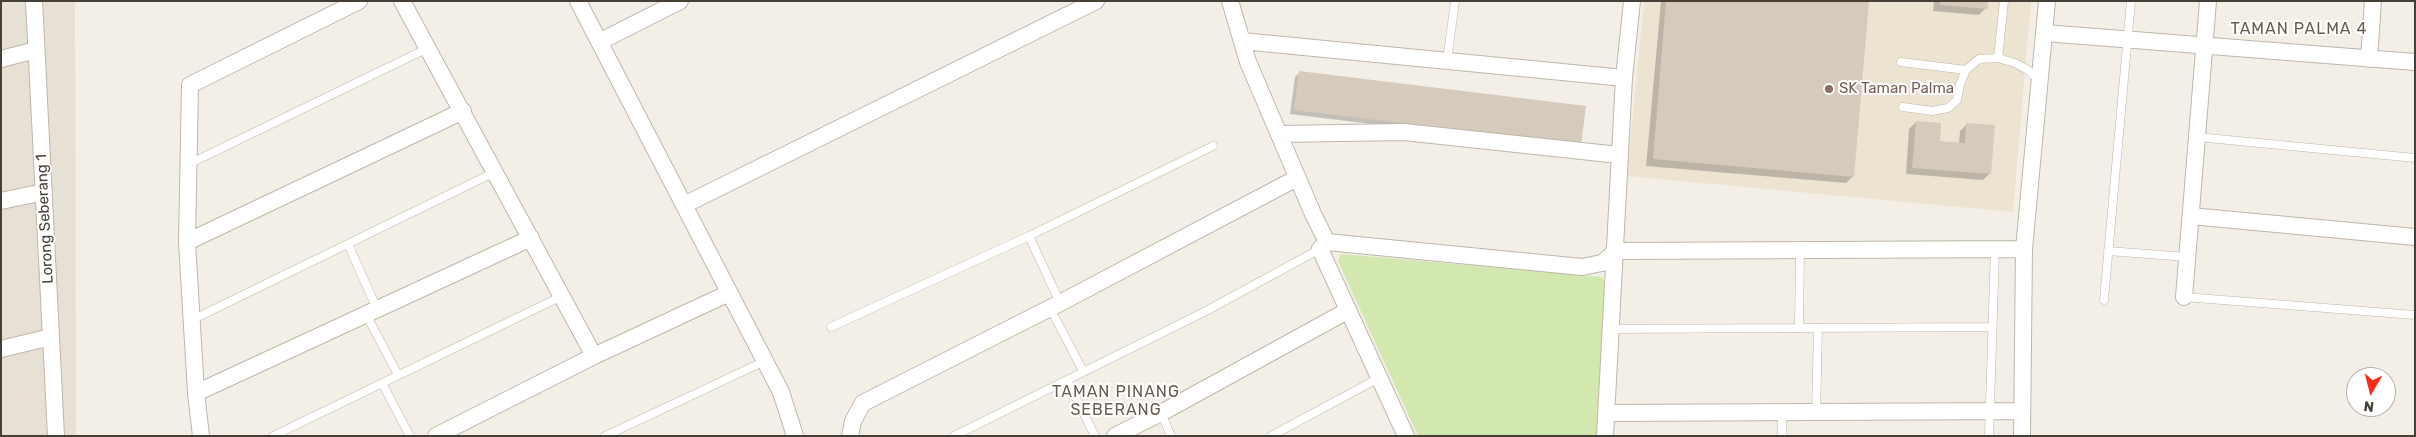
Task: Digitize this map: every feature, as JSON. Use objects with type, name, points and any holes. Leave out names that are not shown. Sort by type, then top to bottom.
[{"type":"street","name":"Lorong Seberang 1","points":[[34,1],[56,436]]},
{"type":"street","points":[[201,436],[196,393],[187,242],[190,85],[359,1]]},
{"type":"street","points":[[402,1],[594,356]]},
{"type":"street","points":[[578,1],[781,392],[795,436]]},
{"type":"street","points":[[599,42],[680,1]]},
{"type":"street","points":[[684,206],[1096,1]]},
{"type":"street","points":[[1230,1],[1248,62],[1298,178],[1347,311],[1406,436]]},
{"type":"street","points":[[1605,436],[1616,251],[1619,155],[1631,1]]},
{"type":"street","points":[[2022,436],[2024,249],[2047,1]]},
{"type":"street","points":[[2184,297],[2208,1]]},
{"type":"street","points":[[2369,59],[2373,1]]},
{"type":"street","points":[[2045,33],[2415,62]]},
{"type":"street","points":[[1242,41],[1446,63],[1624,78]]},
{"type":"street","points":[[1,59],[36,50]]},
{"type":"street","points":[[187,242],[463,111]]},
{"type":"street","points":[[1279,134],[1404,132],[1619,155]]},
{"type":"street","points":[[850,436],[853,421],[863,403],[1055,306],[1298,178]]},
{"type":"street","points":[[1,201],[44,192]]},
{"type":"street","points":[[2191,216],[2415,237]]},
{"type":"street","points":[[196,393],[531,238]]},
{"type":"street","points":[[1323,245],[1582,267],[1602,263],[1616,251],[2024,249]]},
{"type":"street","points":[[436,436],[594,356],[729,293]]},
{"type":"street","points":[[1115,436],[1161,413],[1347,311]]},
{"type":"street","points":[[1,349],[51,337]]},
{"type":"street","points":[[1606,413],[1816,413],[1989,409],[2022,411]]},
{"type":"lane","points":[[1446,63],[1455,1]]},
{"type":"lane","points":[[1998,58],[2004,1]]},
{"type":"lane","points":[[2104,300],[2131,1]]},
{"type":"lane","points":[[189,164],[428,48]]},
{"type":"lane","points":[[1903,107],[1932,111],[1948,108],[1958,100],[1960,84],[1966,70],[1979,58],[1998,58],[2028,70],[2040,81]]},
{"type":"lane","points":[[1901,62],[1966,70]]},
{"type":"lane","points":[[2197,137],[2415,158]]},
{"type":"lane","points":[[831,328],[1029,236],[1213,146]]},
{"type":"lane","points":[[192,320],[496,172]]},
{"type":"lane","points":[[1029,236],[1055,306],[1083,371]]},
{"type":"lane","points":[[348,244],[372,312],[398,375]]},
{"type":"lane","points":[[954,436],[1206,311],[1323,245]]},
{"type":"lane","points":[[1989,436],[1995,249]]},
{"type":"lane","points":[[1799,328],[1800,250]]},
{"type":"lane","points":[[2108,251],[2188,257]]},
{"type":"lane","points":[[273,436],[562,295]]},
{"type":"lane","points":[[2184,297],[2415,315]]},
{"type":"lane","points":[[1611,329],[1992,327]]},
{"type":"lane","points":[[1816,413],[1818,328]]},
{"type":"lane","points":[[605,436],[765,360]]},
{"type":"lane","points":[[1271,436],[1379,378]]},
{"type":"lane","points":[[1067,380],[1095,436]]},
{"type":"lane","points":[[382,383],[410,436]]},
{"type":"lane","points":[[1161,413],[1170,436]]},
{"type":"lane","points":[[1782,413],[1782,436]]},
{"type":"shaded area","points":[[1,1],[75,1],[76,436],[1,436]]},
{"type":"shaded area","name":"SK Taman Palma","points":[[1644,1],[2031,1],[2013,212],[1627,176]]},
{"type":"green space","points":[[1341,254],[1602,277],[1606,287],[1598,436],[1418,436],[1338,261]]},
{"type":"building","points":[[1666,1],[1869,1],[1854,177],[1653,159]]},
{"type":"building","points":[[1940,1],[1988,1],[1988,9],[1940,5]]},
{"type":"building","points":[[1299,71],[1586,106],[1581,145],[1294,110]]},
{"type":"building","points":[[1916,121],[1941,123],[1940,141],[1965,143],[1966,123],[1995,125],[1991,174],[1912,168]]},
{"type":"place","name":"SK Taman Palma","points":[[1829,89]]},
{"type":"district","name":"TAMAN PALMA 4","points":[[2299,29]]},
{"type":"district","name":"TAMAN PINANG SEBERANG","points":[[1116,401]]}]
